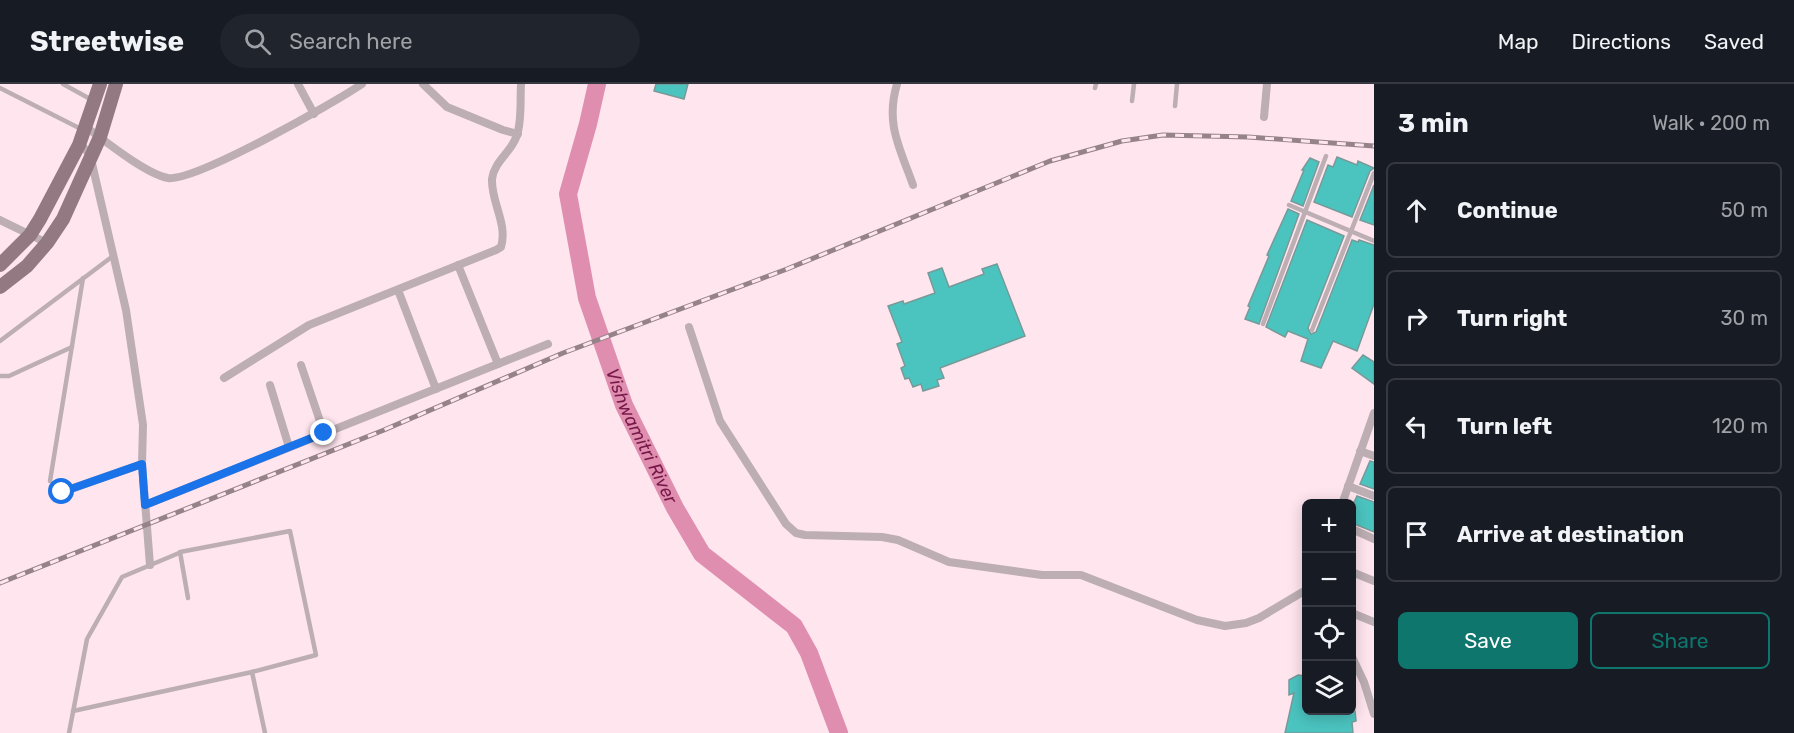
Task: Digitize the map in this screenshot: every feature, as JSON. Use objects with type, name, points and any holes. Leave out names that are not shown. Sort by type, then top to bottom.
[{"type":"main road","points":[[0,265],[30,235],[84,133],[100,84]]},
{"type":"main road","points":[[0,287],[27,266],[47,243],[63,219],[100,137],[116,84]]},
{"type":"street","points":[[298,84],[314,114]]},
{"type":"street","points":[[150,565],[142,464],[143,425],[126,310],[84,133],[100,137],[147,170],[171,178],[182,177],[227,158],[314,114],[350,87],[362,84]]},
{"type":"street","points":[[423,84],[447,107],[518,134]]},
{"type":"street","points":[[224,378],[309,325],[501,247],[502,229],[492,178],[494,168],[512,146],[518,134],[521,84]]},
{"type":"street","points":[[897,84],[891,114],[894,131],[913,185]]},
{"type":"street","points":[[1264,117],[1267,84]]},
{"type":"street","points":[[0,220],[47,243]]},
{"type":"street","points":[[458,265],[498,364]]},
{"type":"street","points":[[398,290],[436,389]]},
{"type":"street","points":[[689,327],[720,421],[786,524],[796,533],[882,537],[898,540],[950,562],[1042,575],[1081,575],[1197,621],[1225,626],[1246,623],[1259,618],[1302,592]]},
{"type":"street","points":[[145,505],[548,344]]},
{"type":"street","points":[[301,365],[324,433]]},
{"type":"street","points":[[270,385],[289,447]]},
{"type":"street","points":[[1344,499],[1374,413]]},
{"type":"street","points":[[1360,450],[1374,456]]},
{"type":"street","points":[[62,492],[142,464]]},
{"type":"street","points":[[1348,486],[1374,496]]},
{"type":"street","points":[[1356,532],[1374,539]]},
{"type":"street","points":[[1356,574],[1374,581]]},
{"type":"street","points":[[1356,615],[1374,622]]},
{"type":"street","points":[[1354,661],[1364,682],[1374,714]]},
{"type":"lane","points":[[63,84],[95,101]]},
{"type":"lane","points":[[1132,101],[1134,84]]},
{"type":"lane","points":[[1175,106],[1177,84]]},
{"type":"lane","points":[[0,88],[84,133]]},
{"type":"lane","points":[[1263,324],[1326,156]]},
{"type":"lane","points":[[1312,330],[1374,173]]},
{"type":"lane","points":[[1289,206],[1374,241]]},
{"type":"lane","points":[[0,341],[114,255]]},
{"type":"lane","points":[[50,481],[83,278]]},
{"type":"lane","points":[[0,376],[9,376],[72,346]]},
{"type":"lane","points":[[69,733],[73,711],[87,639],[122,577],[179,553],[290,531],[316,655],[252,672],[73,711]]},
{"type":"lane","points":[[179,553],[188,598]]},
{"type":"lane","points":[[252,672],[265,733]]},
{"type":"building","points":[[656,84],[688,84],[684,99],[654,91]]},
{"type":"building","points":[[1337,157],[1357,165],[1358,161],[1374,168],[1370,171],[1352,217],[1314,202],[1328,165],[1333,167]]},
{"type":"building","points":[[1310,158],[1319,162],[1303,206],[1291,201],[1304,170],[1302,170]]},
{"type":"building","points":[[1374,185],[1374,225],[1360,220]]},
{"type":"building","points":[[1288,209],[1299,214],[1259,324],[1245,319],[1250,307],[1248,306],[1269,256],[1267,255]]},
{"type":"building","points":[[1307,220],[1344,236],[1308,328],[1311,334],[1316,332],[1352,240],[1374,245],[1374,304],[1357,351],[1333,341],[1321,368],[1301,361],[1308,339],[1288,331],[1285,337],[1266,327]]},
{"type":"building","points":[[997,264],[1025,336],[940,368],[944,378],[937,380],[939,386],[923,391],[921,384],[913,387],[909,378],[905,379],[901,368],[905,366],[897,344],[902,342],[888,306],[903,301],[904,304],[935,293],[928,273],[942,268],[949,287],[984,274],[982,269]]},
{"type":"building","points":[[1363,355],[1374,362],[1374,384],[1352,368]]},
{"type":"building","points":[[1370,461],[1374,462],[1374,489],[1360,484]]},
{"type":"building","points":[[1357,496],[1374,502],[1374,532],[1356,525]]},
{"type":"building","points":[[1302,676],[1302,715],[1355,715],[1356,721],[1352,722],[1353,733],[1285,733],[1294,693],[1289,695],[1289,680]]},
{"type":"waterway","name":"Vishwamitri River","points":[[597,84],[568,194],[587,298],[624,405],[675,508],[702,554],[794,626],[809,653],[839,733]]},
{"type":"railway","points":[[0,583],[384,430],[563,353],[787,269],[1050,161],[1122,141],[1163,135],[1248,137],[1374,146]]},
{"type":"route","points":[[62,492],[142,464],[145,505],[324,433]]}]
